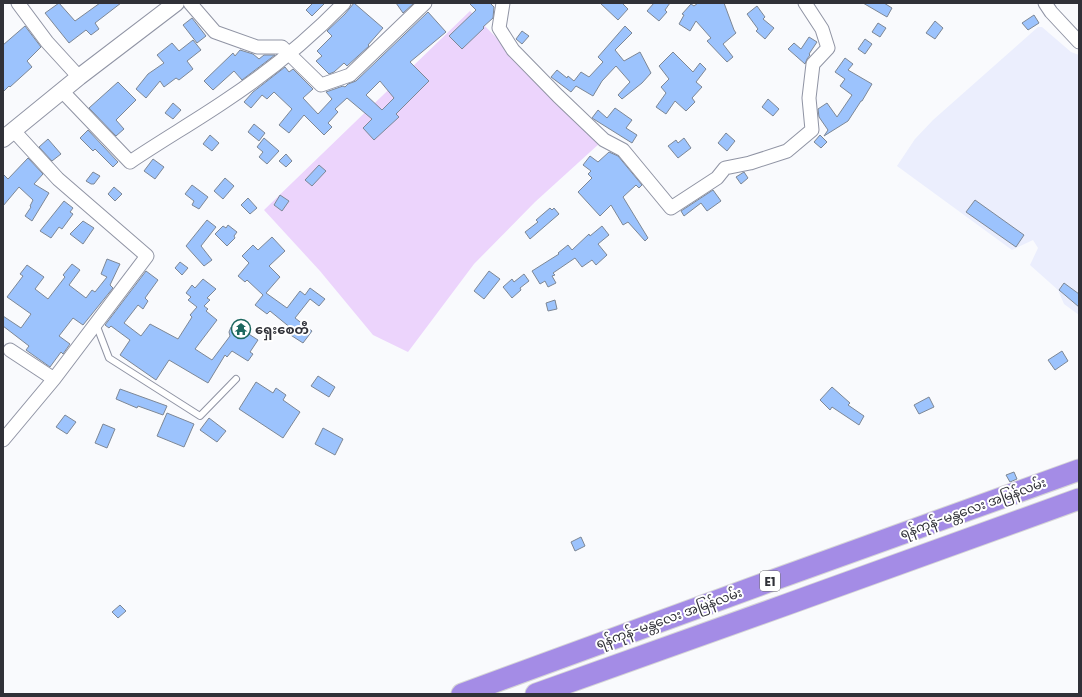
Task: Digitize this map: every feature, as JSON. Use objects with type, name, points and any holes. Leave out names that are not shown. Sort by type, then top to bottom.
[{"type":"highway","name":"ရန်ကုန်-မန္တလေး အမြန်လမ်း","points":[[462,694],[1079,470]]},
{"type":"highway","name":"ရန်ကုန်-မန္တလေး အမြန်လမ်း","points":[[536,694],[1079,499]]},
{"type":"street","points":[[18,3],[47,42],[79,77]]},
{"type":"street","points":[[3,440],[54,379],[147,256],[9,135],[79,77],[176,3]]},
{"type":"street","points":[[190,3],[215,32],[257,47],[282,47],[322,85],[350,75],[425,3]]},
{"type":"street","points":[[62,91],[130,162],[225,102],[290,55],[317,31],[344,3]]},
{"type":"street","points":[[503,3],[499,28],[513,50],[604,140],[624,150],[671,208],[717,178],[725,168],[750,163],[787,151],[812,130],[809,98],[813,64],[828,48],[822,29],[805,3]]},
{"type":"street","points":[[1045,3],[1051,12],[1079,42]]},
{"type":"street","points":[[10,350],[54,379]]},
{"type":"lane","points":[[96,324],[109,358],[200,416],[236,379]]},
{"type":"shaded area","points":[[470,11],[600,143],[535,202],[474,264],[408,352],[373,335],[320,271],[264,210]]},
{"type":"shaded area","points":[[1038,27],[1042,27],[1071,52],[1079,55],[1079,315],[1064,304],[1058,290],[1030,265],[1038,248],[1033,240],[1012,250],[897,166],[915,139],[933,120]]},
{"type":"building","points":[[59,3],[75,21],[100,3],[121,3],[95,23],[99,29],[91,35],[86,30],[69,43],[45,13]]},
{"type":"building","points":[[313,3],[325,3],[312,16],[306,10]]},
{"type":"building","points":[[354,3],[383,28],[368,45],[369,46],[347,66],[344,63],[334,72],[329,74],[316,61],[322,56],[317,51],[332,36],[327,31]]},
{"type":"building","points":[[396,3],[412,3],[413,4],[403,13]]},
{"type":"building","points":[[469,3],[490,3],[494,7],[493,18],[462,49],[449,36],[476,10]]},
{"type":"building","points":[[600,3],[622,3],[628,9],[618,20]]},
{"type":"building","points":[[654,3],[670,3],[665,10],[667,12],[659,21],[647,11]]},
{"type":"building","points":[[698,3],[724,3],[736,33],[723,44],[733,57],[727,62],[707,41],[711,38],[696,21],[690,31],[679,24],[684,15],[682,14],[691,4],[694,6]]},
{"type":"building","points":[[863,3],[884,3],[892,8],[887,17]]},
{"type":"building","points":[[757,6],[765,17],[763,19],[774,28],[765,39],[756,31],[758,29],[747,14]]},
{"type":"building","points":[[428,12],[446,32],[410,62],[429,81],[396,114],[399,117],[374,140],[363,128],[372,119],[347,98],[335,109],[338,112],[328,123],[332,127],[324,135],[304,115],[289,133],[279,125],[292,109],[274,92],[267,99],[262,95],[251,108],[244,102],[253,92],[285,67],[289,72],[293,69],[313,89],[303,98],[318,114],[332,99],[326,92],[343,86],[345,87],[356,81]],"holes":[[[380,81],[394,98],[382,110],[366,95]]]},
{"type":"building","points":[[1034,15],[1039,23],[1028,30],[1022,23]]},
{"type":"building","points":[[192,18],[206,36],[197,43],[183,25]]},
{"type":"building","points":[[935,21],[943,28],[935,39],[926,33]]},
{"type":"building","points":[[878,23],[886,28],[880,37],[872,32]]},
{"type":"building","points":[[25,26],[41,47],[27,61],[32,67],[3,92],[3,45]]},
{"type":"building","points":[[625,26],[632,33],[615,50],[624,61],[640,52],[651,73],[642,83],[622,99],[618,95],[630,82],[616,66],[602,81],[593,96],[576,86],[571,92],[551,77],[557,70],[567,78],[568,76],[574,81],[581,72],[589,77],[603,62],[598,57]]},
{"type":"building","points":[[522,31],[529,36],[522,44],[516,39]]},
{"type":"building","points":[[809,37],[817,42],[809,54],[810,55],[805,64],[788,49],[794,43],[801,49]]},
{"type":"building","points":[[865,39],[872,44],[865,54],[858,49]]},
{"type":"building","points":[[193,40],[201,50],[187,61],[193,69],[179,80],[176,78],[164,87],[160,81],[146,98],[136,89],[148,74],[164,63],[157,55],[172,43],[179,51]]},
{"type":"building","points":[[240,50],[253,54],[259,59],[264,55],[275,55],[242,80],[234,71],[213,90],[204,81],[233,53],[235,56]]},
{"type":"building","points":[[673,52],[693,72],[700,63],[706,69],[696,82],[702,87],[692,98],[695,102],[686,111],[675,101],[666,114],[656,107],[666,93],[661,87],[669,79],[659,66]]},
{"type":"building","points":[[845,58],[853,64],[848,70],[872,84],[848,121],[824,136],[828,130],[819,117],[818,109],[827,103],[837,117],[852,95],[840,86],[845,79],[835,72]]},
{"type":"building","points":[[118,82],[136,100],[116,120],[124,129],[116,136],[89,108]]},
{"type":"building","points":[[768,99],[779,109],[773,116],[762,107]]},
{"type":"building","points":[[173,103],[181,110],[173,119],[165,113]]},
{"type":"building","points":[[615,108],[632,120],[626,128],[637,135],[632,143],[592,118],[598,110],[607,118]]},
{"type":"building","points":[[254,124],[265,133],[259,141],[248,132]]},
{"type":"building","points":[[88,130],[118,162],[113,167],[95,149],[93,151],[80,138]]},
{"type":"building","points":[[726,133],[735,141],[727,151],[718,143]]},
{"type":"building","points":[[210,135],[219,143],[212,151],[203,144]]},
{"type":"building","points":[[820,135],[827,142],[821,148],[814,142]]},
{"type":"building","points":[[264,138],[279,151],[267,164],[259,157],[263,152],[257,147]]},
{"type":"building","points":[[684,138],[691,148],[678,158],[668,146],[676,140],[678,143]]},
{"type":"building","points":[[48,139],[61,154],[52,161],[39,147]]},
{"type":"building","points":[[609,152],[618,156],[642,185],[639,188],[636,185],[623,197],[648,238],[645,241],[628,222],[623,225],[611,205],[600,216],[578,192],[592,178],[588,174],[591,171],[583,165],[590,156],[598,162]]},
{"type":"building","points":[[286,154],[292,161],[286,167],[279,161]]},
{"type":"building","points":[[28,158],[43,174],[34,184],[49,193],[32,221],[25,216],[31,207],[30,206],[33,200],[19,187],[3,206],[3,174],[8,179]]},
{"type":"building","points":[[153,159],[164,167],[155,179],[144,171]]},
{"type":"building","points":[[319,165],[326,171],[312,186],[305,180]]},
{"type":"building","points":[[93,172],[100,176],[94,184],[91,184],[86,181]]},
{"type":"building","points":[[744,172],[748,178],[741,184],[736,177]]},
{"type":"building","points":[[225,178],[234,186],[223,199],[214,191]]},
{"type":"building","points":[[192,185],[208,197],[199,209],[192,205],[194,201],[185,194]]},
{"type":"building","points":[[114,187],[122,194],[115,201],[108,194]]},
{"type":"building","points":[[713,190],[721,201],[707,211],[701,203],[684,216],[681,211]]},
{"type":"building","points":[[280,195],[289,201],[282,211],[274,205]]},
{"type":"building","points":[[248,198],[257,208],[250,214],[241,205]]},
{"type":"building","points":[[975,200],[1024,235],[1016,247],[966,212]]},
{"type":"building","points":[[64,201],[73,208],[70,212],[73,214],[62,229],[59,227],[51,238],[40,231]]},
{"type":"building","points":[[550,208],[552,210],[554,208],[559,214],[530,239],[525,232],[538,222],[536,220]]},
{"type":"building","points":[[207,220],[216,227],[201,246],[212,260],[204,266],[186,246]]},
{"type":"building","points":[[83,221],[94,228],[83,244],[70,234]]},
{"type":"building","points":[[228,225],[237,232],[234,236],[235,238],[227,246],[215,234],[223,226],[226,228]]},
{"type":"building","points":[[602,226],[609,235],[598,244],[607,255],[596,265],[592,260],[582,267],[575,258],[553,273],[555,275],[552,276],[556,283],[548,287],[545,281],[540,284],[532,271],[559,254],[558,253],[568,245],[572,250],[589,234],[590,236]]},
{"type":"building","points":[[272,237],[285,251],[269,266],[280,277],[266,293],[287,308],[300,291],[305,295],[310,288],[325,299],[319,306],[310,299],[295,318],[312,331],[303,343],[289,334],[292,329],[270,311],[267,314],[255,305],[263,295],[247,280],[245,282],[238,276],[249,263],[242,256],[253,245],[258,250]]},
{"type":"building","points":[[107,259],[120,264],[110,285],[113,288],[83,325],[73,318],[59,336],[70,344],[63,354],[61,352],[50,367],[26,350],[29,346],[3,326],[3,316],[21,328],[31,314],[7,297],[23,276],[20,274],[27,265],[44,277],[35,289],[48,299],[65,277],[63,275],[72,264],[80,270],[69,285],[86,298],[92,290],[95,292],[107,277],[101,274]]},
{"type":"building","points":[[180,262],[188,268],[182,275],[175,268]]},
{"type":"building","points":[[146,271],[158,280],[145,298],[148,301],[143,309],[138,305],[124,323],[141,336],[150,324],[178,339],[192,317],[190,315],[197,307],[188,300],[191,297],[186,293],[192,285],[195,288],[203,279],[216,289],[207,298],[210,300],[204,306],[208,309],[206,311],[217,320],[195,349],[212,360],[230,336],[229,332],[231,327],[239,325],[244,331],[258,340],[250,352],[253,354],[248,361],[232,351],[227,357],[225,355],[208,383],[169,360],[156,380],[120,355],[130,340],[111,326],[109,328],[105,325]]},
{"type":"building","points":[[489,271],[500,279],[484,299],[474,291]]},
{"type":"building","points":[[524,274],[529,281],[520,288],[521,290],[512,298],[503,287],[512,279],[514,282]]},
{"type":"building","points":[[1064,283],[1079,294],[1079,307],[1059,290]]},
{"type":"building","points":[[555,300],[557,309],[548,311],[546,303]]},
{"type":"building","points":[[1062,351],[1068,361],[1055,370],[1048,360]]},
{"type":"building","points":[[318,376],[335,387],[329,397],[311,386]]},
{"type":"building","points":[[256,382],[273,393],[276,388],[286,395],[283,400],[300,412],[283,438],[239,409]]},
{"type":"building","points":[[832,387],[850,403],[848,405],[864,416],[859,425],[832,407],[830,410],[820,400]]},
{"type":"building","points":[[120,389],[167,406],[163,415],[138,406],[137,408],[116,399]]},
{"type":"building","points":[[929,397],[934,407],[919,414],[914,405]]},
{"type":"building","points":[[167,413],[194,424],[184,447],[157,436]]},
{"type":"building","points":[[65,415],[76,422],[67,434],[56,427]]},
{"type":"building","points":[[209,418],[226,431],[217,442],[200,430]]},
{"type":"building","points":[[103,424],[115,429],[107,448],[95,443]]},
{"type":"building","points":[[323,428],[343,439],[335,455],[315,444]]},
{"type":"building","points":[[1014,472],[1017,479],[1010,482],[1006,475]]},
{"type":"building","points":[[581,537],[585,546],[575,551],[571,542]]},
{"type":"building","points":[[120,605],[126,611],[118,618],[112,612]]},
{"type":"place","name":"ရှေးစေတီ","points":[[241,329]]}]
